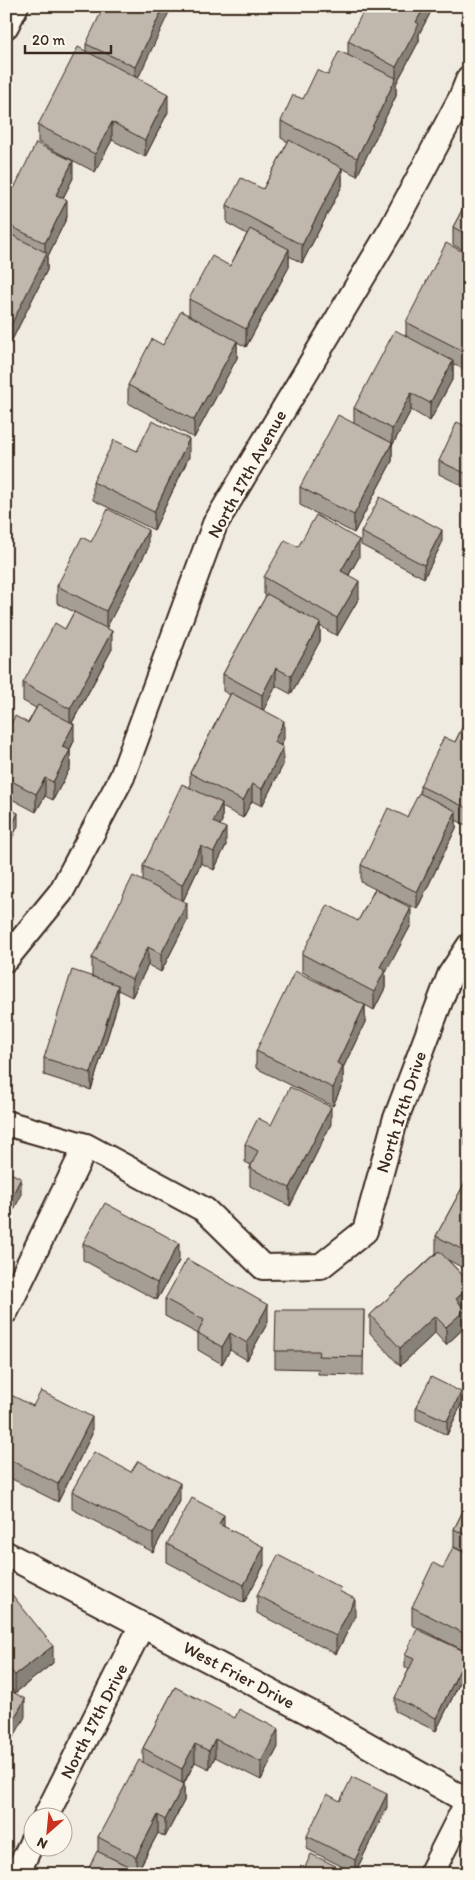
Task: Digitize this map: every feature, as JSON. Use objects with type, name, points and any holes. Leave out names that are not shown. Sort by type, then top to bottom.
[{"type":"street","points":[[6,26],[16,6]]},
{"type":"street","name":"North 17th Avenue","points":[[6,958],[61,892],[122,777],[215,524],[392,228],[461,98],[469,78]]},
{"type":"street","name":"North 17th Drive","points":[[86,1146],[205,1210],[263,1267],[321,1266],[365,1231],[395,1121],[450,975],[469,946]]},
{"type":"street","points":[[6,1123],[86,1146],[6,1311]]},
{"type":"street","name":"West Frier Drive","points":[[6,1554],[320,1718],[468,1800]]},
{"type":"street","name":"North 17th Drive","points":[[50,1808],[142,1625]]},
{"type":"street","points":[[431,1874],[468,1800]]},
{"type":"street","points":[[17,1874],[24,1858]]},
{"type":"building","points":[[104,6],[164,6],[135,67],[86,44]]},
{"type":"building","points":[[366,6],[425,6],[416,22],[419,24],[396,67],[348,41]]},
{"type":"building","points":[[78,47],[168,94],[145,140],[112,122],[95,154],[38,125]]},
{"type":"building","points":[[339,51],[396,78],[357,158],[281,121],[293,95],[303,99],[317,70],[328,75]]},
{"type":"building","points":[[289,140],[342,168],[302,245],[227,205],[241,178],[263,189]]},
{"type":"building","points":[[36,143],[73,161],[56,195],[67,200],[45,243],[6,224],[6,205]]},
{"type":"building","points":[[469,197],[469,236],[453,227]]},
{"type":"building","points":[[250,229],[289,249],[246,329],[189,299],[212,256],[230,266]]},
{"type":"building","points":[[6,232],[47,253],[8,331],[6,330]]},
{"type":"building","points":[[446,243],[469,255],[469,344],[465,352],[406,322]]},
{"type":"building","points":[[181,311],[237,341],[194,420],[128,385],[152,339],[163,345]]},
{"type":"building","points":[[395,330],[453,361],[430,403],[411,393],[392,429],[354,408]]},
{"type":"building","points":[[338,415],[392,443],[354,515],[300,487]]},
{"type":"building","points":[[152,421],[189,439],[154,512],[93,482],[114,440],[137,451]]},
{"type":"building","points":[[457,422],[469,428],[469,475],[439,461]]},
{"type":"building","points":[[380,497],[442,530],[424,565],[361,532]]},
{"type":"building","points":[[108,509],[148,530],[106,611],[57,586],[82,537],[91,542]]},
{"type":"building","points":[[316,515],[359,540],[341,571],[359,581],[337,618],[264,577],[285,540],[298,547]]},
{"type":"building","points":[[267,594],[320,623],[291,676],[276,668],[262,695],[223,674]]},
{"type":"building","points":[[74,612],[112,631],[70,709],[23,683],[55,623],[65,629]]},
{"type":"building","points":[[231,693],[284,721],[274,742],[283,747],[262,789],[252,784],[243,801],[190,773]]},
{"type":"building","points":[[38,705],[74,724],[62,747],[70,750],[53,782],[45,778],[36,794],[6,778],[6,733],[15,716],[28,723]]},
{"type":"building","points":[[469,714],[469,809],[420,786],[444,737],[455,742]]},
{"type":"building","points":[[182,784],[222,803],[213,822],[226,828],[214,852],[201,846],[182,885],[143,866]]},
{"type":"building","points":[[419,793],[456,811],[417,892],[361,865],[388,808],[407,817]]},
{"type":"building","points":[[6,807],[18,813],[6,838]]},
{"type":"building","points":[[133,876],[187,903],[161,954],[148,947],[132,979],[92,958]]},
{"type":"building","points":[[375,889],[411,908],[380,967],[385,970],[374,992],[302,954],[328,905],[358,921]]},
{"type":"building","points":[[72,970],[118,985],[91,1073],[44,1058]]},
{"type":"building","points":[[295,971],[365,1005],[337,1063],[343,1066],[333,1088],[256,1051]]},
{"type":"building","points":[[290,1087],[331,1107],[290,1188],[250,1168],[258,1151],[245,1144],[258,1118],[271,1125]]},
{"type":"building","points":[[469,1121],[469,1131],[465,1128]]},
{"type":"building","points":[[6,1171],[21,1178],[6,1208]]},
{"type":"building","points":[[469,1175],[469,1253],[436,1236]]},
{"type":"building","points":[[105,1203],[179,1243],[157,1283],[83,1243]]},
{"type":"building","points":[[439,1251],[469,1282],[469,1287],[456,1299],[465,1310],[446,1327],[435,1316],[400,1348],[370,1315]]},
{"type":"building","points":[[187,1259],[268,1305],[247,1343],[230,1333],[222,1347],[198,1333],[204,1320],[165,1299]]},
{"type":"building","points":[[276,1310],[364,1310],[363,1357],[318,1356],[319,1351],[275,1351]]},
{"type":"building","points":[[431,1377],[461,1392],[447,1421],[416,1407]]},
{"type":"building","points":[[41,1391],[92,1417],[58,1484],[6,1458],[6,1404],[11,1395],[33,1406]]},
{"type":"building","points":[[94,1452],[131,1472],[138,1461],[180,1483],[153,1534],[72,1491]]},
{"type":"building","points":[[192,1498],[224,1515],[219,1524],[264,1547],[244,1585],[167,1544]]},
{"type":"building","points":[[469,1499],[469,1537],[454,1529]]},
{"type":"building","points":[[453,1547],[469,1555],[469,1621],[463,1633],[412,1607],[433,1563],[443,1568]]},
{"type":"building","points":[[278,1555],[341,1588],[339,1591],[355,1599],[336,1636],[257,1595]]},
{"type":"building","points":[[6,1587],[53,1646],[15,1675],[6,1665]]},
{"type":"building","points":[[417,1629],[468,1653],[436,1718],[395,1698],[414,1659],[405,1655]]},
{"type":"building","points":[[175,1687],[235,1718],[239,1709],[278,1729],[261,1762],[215,1739],[209,1751],[195,1744],[182,1769],[143,1748]]},
{"type":"building","points":[[6,1688],[25,1699],[6,1733]]},
{"type":"building","points":[[139,1760],[184,1784],[165,1820],[158,1815],[136,1857],[98,1837]]},
{"type":"building","points":[[352,1777],[387,1794],[355,1860],[307,1836],[327,1794],[340,1801]]},
{"type":"building","points":[[97,1851],[144,1874],[86,1874]]},
{"type":"building","points":[[311,1854],[350,1873],[302,1874]]},
{"type":"building","points":[[281,1868],[292,1874],[278,1874]]}]
